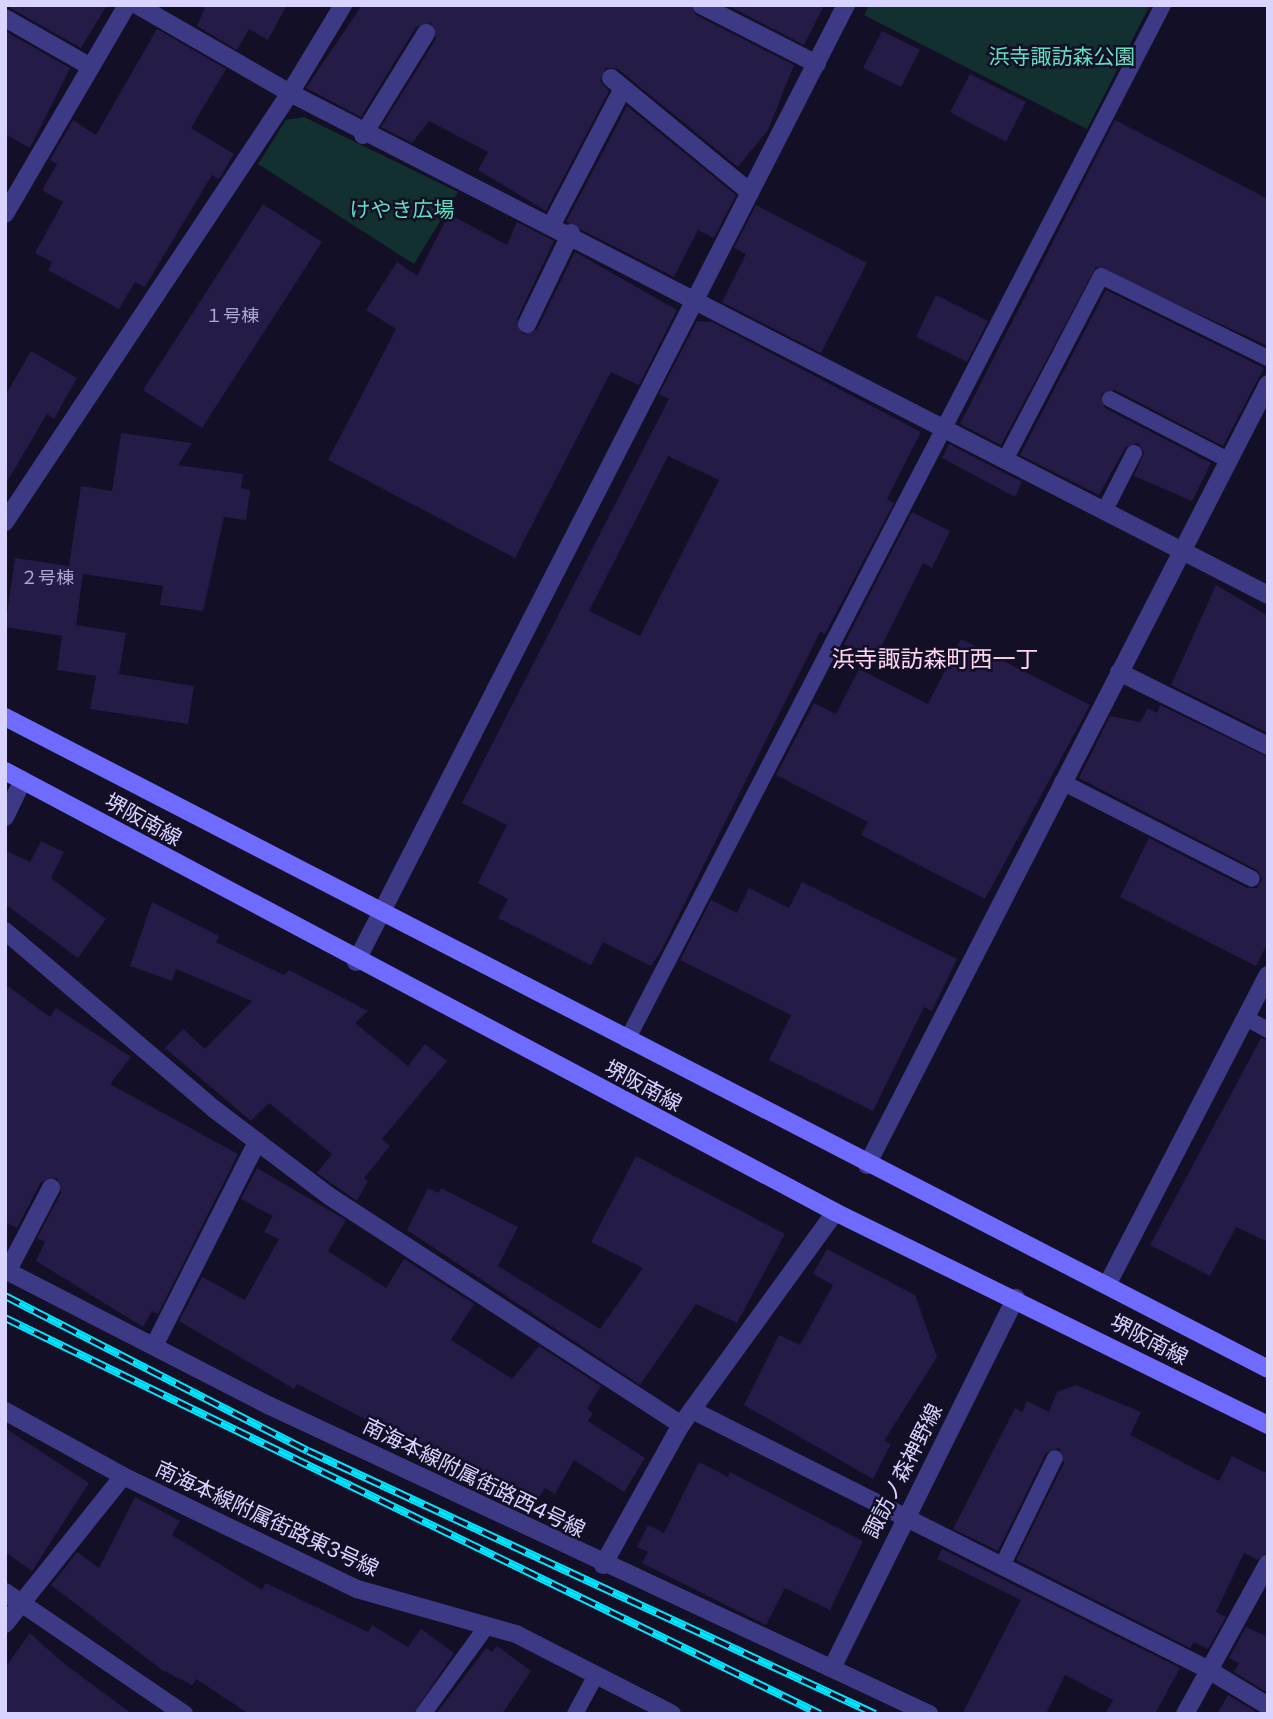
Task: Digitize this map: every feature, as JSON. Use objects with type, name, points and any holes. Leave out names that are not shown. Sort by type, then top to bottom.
[{"type":"main road","name":"堺阪南線","points":[[5,717],[867,1165],[1268,1369]]},
{"type":"main road","name":"堺阪南線","points":[[5,771],[356,962],[835,1212],[1016,1298],[1268,1425]]},
{"type":"street","points":[[5,214],[127,5]]},
{"type":"street","points":[[137,5],[363,135],[552,224],[696,296],[1268,594]]},
{"type":"street","points":[[5,522],[290,93],[343,5]]},
{"type":"street","points":[[701,5],[817,64]]},
{"type":"street","points":[[356,962],[379,910],[846,5]]},
{"type":"street","points":[[5,18],[91,67]]},
{"type":"street","points":[[363,135],[426,33]]},
{"type":"street","points":[[552,224],[617,83],[750,192]]},
{"type":"street","points":[[527,324],[570,233]]},
{"type":"street","points":[[867,1165],[1268,384]]},
{"type":"street","points":[[1119,671],[1268,746]]},
{"type":"street","points":[[5,817],[23,780]]},
{"type":"street","points":[[5,931],[257,1142],[329,1196],[681,1425]]},
{"type":"street","points":[[1107,1285],[1268,975]]},
{"type":"street","points":[[154,1346],[257,1142]]},
{"type":"street","points":[[6,1271],[51,1188]]},
{"type":"street","points":[[603,1565],[681,1425],[835,1212]]},
{"type":"street","name":"南海本線附属街路西4号線","points":[[6,1271],[603,1565],[833,1666],[929,1714]]},
{"type":"street","name":"諏訪ノ森神野線","points":[[833,1666],[904,1517],[1016,1298]]},
{"type":"street","points":[[692,1410],[1207,1670],[1268,1706]]},
{"type":"street","name":"南海本線附属街路東3号線","points":[[5,1411],[123,1476],[357,1589],[487,1626],[596,1675],[672,1714]]},
{"type":"street","points":[[5,1624],[123,1476]]},
{"type":"street","points":[[1185,1714],[1268,1563]]},
{"type":"street","points":[[5,1592],[184,1714]]},
{"type":"lane","points":[[627,1040],[943,425],[1163,5]]},
{"type":"lane","points":[[1006,458],[1101,276],[1268,358]]},
{"type":"lane","points":[[1110,399],[1228,460]]},
{"type":"lane","points":[[1105,510],[1134,453]]},
{"type":"lane","points":[[1062,782],[1252,879]]},
{"type":"lane","points":[[1245,1018],[1268,1030]]},
{"type":"lane","points":[[1002,1566],[1055,1458]]},
{"type":"lane","points":[[423,1714],[487,1626]]},
{"type":"lane","points":[[575,1714],[596,1675]]},
{"type":"green space","name":"浜寺諏訪森公園","points":[[869,5],[1150,5],[1087,129],[864,15]]},
{"type":"green space","name":"けやき広場","points":[[304,117],[458,192],[414,264],[258,164],[286,120]]},
{"type":"building","points":[[5,5],[107,5],[81,48]]},
{"type":"building","points":[[206,5],[287,5],[268,40],[249,29],[237,50],[197,26]]},
{"type":"building","points":[[362,5],[690,5],[696,15],[794,65],[768,130],[738,167],[618,69],[606,68],[600,81],[609,91],[546,211],[478,170],[488,152],[429,121],[412,143],[381,127],[436,39],[431,23],[416,27],[361,117],[306,88]]},
{"type":"building","points":[[727,5],[824,5],[804,45]]},
{"type":"building","points":[[157,29],[226,69],[191,128],[234,154],[219,179],[212,175],[145,287],[135,282],[119,309],[48,270],[52,262],[35,253],[63,202],[42,190],[57,164],[50,160],[73,120],[96,135]]},
{"type":"building","points":[[5,31],[70,68],[30,148],[5,134]]},
{"type":"building","points":[[882,31],[920,50],[901,87],[863,68]]},
{"type":"building","points":[[970,74],[1026,102],[1006,142],[950,112]]},
{"type":"building","points":[[627,106],[736,195],[714,238],[698,230],[674,277],[566,222]]},
{"type":"building","points":[[1115,120],[1268,199],[1268,346],[1096,267],[1001,445],[960,424]]},
{"type":"building","points":[[263,204],[322,242],[202,428],[143,390]]},
{"type":"building","points":[[756,205],[867,263],[821,353],[722,302],[746,254],[734,248]]},
{"type":"building","points":[[449,214],[507,245],[517,222],[554,241],[517,319],[523,334],[537,329],[575,252],[677,310],[639,385],[611,372],[515,558],[328,460],[396,329],[366,310],[397,262],[417,276]]},
{"type":"building","points":[[1106,290],[1264,368],[1223,446],[1115,390],[1101,394],[1105,408],[1211,463],[1192,501],[1134,476],[1144,453],[1138,443],[1125,448],[1099,495],[1020,455]]},
{"type":"building","points":[[936,295],[988,321],[967,362],[916,337]]},
{"type":"building","points":[[697,321],[712,322],[921,432],[887,499],[894,503],[825,634],[820,632],[661,951],[651,966],[603,942],[591,965],[498,918],[508,899],[478,883],[507,825],[462,803],[669,399],[659,394]],"holes":[[[668,456],[719,480],[640,636],[589,611]]]},
{"type":"building","points":[[31,351],[77,378],[54,419],[47,414],[5,485],[5,396]]},
{"type":"building","points":[[121,433],[192,443],[178,465],[243,474],[241,488],[250,490],[246,520],[224,517],[203,611],[160,605],[163,586],[83,574],[76,625],[126,633],[119,674],[194,686],[188,724],[90,709],[96,676],[57,670],[62,636],[5,627],[15,558],[69,566],[81,486],[112,491]]},
{"type":"building","points":[[949,444],[1022,482],[1015,497],[942,458]]},
{"type":"building","points":[[912,512],[950,531],[932,568],[923,563],[875,659],[844,644]]},
{"type":"building","points":[[1216,585],[1268,616],[1268,733],[1171,685]]},
{"type":"building","points":[[961,639],[1090,705],[985,899],[861,835],[868,822],[776,775],[814,703],[836,714],[859,669],[928,704]]},
{"type":"building","points":[[1160,705],[1268,757],[1268,942],[1256,966],[1120,897],[1149,838],[1247,888],[1257,888],[1262,879],[1257,870],[1079,778],[1110,716],[1140,722],[1148,708],[1157,713]]},
{"type":"building","points":[[41,841],[64,852],[51,878],[106,919],[78,958],[5,904],[5,850],[30,862]]},
{"type":"building","points":[[802,882],[957,959],[932,1011],[924,1007],[873,1111],[769,1060],[791,1015],[680,960],[711,900],[737,913],[749,888],[789,908]]},
{"type":"building","points":[[152,902],[219,936],[216,942],[284,975],[289,970],[368,1011],[355,1023],[408,1066],[425,1044],[447,1061],[382,1139],[390,1146],[364,1178],[368,1181],[357,1201],[317,1173],[332,1154],[269,1103],[251,1121],[165,1048],[183,1029],[205,1049],[252,1001],[176,969],[172,981],[130,966]]},
{"type":"building","points":[[5,984],[50,1017],[56,1008],[131,1057],[110,1084],[238,1154],[158,1314],[152,1311],[143,1327],[36,1261],[45,1242],[37,1238],[61,1193],[57,1178],[41,1182],[17,1228],[5,1222]]},
{"type":"building","points":[[1261,1038],[1268,1040],[1268,1242],[1236,1227],[1210,1276],[1150,1245]]},
{"type":"building","points":[[636,1156],[785,1234],[737,1323],[696,1304],[640,1385],[407,1230],[428,1188],[438,1193],[441,1188],[518,1227],[498,1266],[600,1329],[643,1268],[591,1242]]},
{"type":"building","points":[[257,1168],[346,1220],[328,1251],[386,1288],[404,1259],[474,1304],[451,1340],[512,1379],[539,1346],[601,1386],[587,1409],[593,1413],[588,1421],[645,1458],[624,1492],[574,1460],[555,1494],[545,1488],[530,1513],[491,1484],[297,1384],[294,1389],[179,1321],[202,1277],[245,1300],[279,1239],[264,1232],[273,1216],[241,1199]]},
{"type":"building","points":[[827,1249],[915,1295],[937,1357],[884,1441],[891,1444],[873,1479],[744,1405],[779,1335],[800,1345],[833,1285],[813,1274]]},
{"type":"building","points":[[1076,1385],[1141,1412],[1130,1435],[1219,1481],[1232,1456],[1268,1474],[1268,1552],[1257,1560],[1244,1553],[1216,1612],[1226,1617],[1208,1649],[1194,1642],[1190,1648],[1016,1560],[1064,1463],[1059,1448],[1046,1453],[998,1551],[953,1529],[1015,1408],[1022,1412],[1027,1401],[1049,1412],[1057,1392]]},
{"type":"building","points":[[5,1428],[89,1483],[32,1571],[5,1552]]},
{"type":"building","points":[[699,1462],[728,1477],[730,1472],[863,1541],[830,1610],[785,1588],[766,1625],[642,1563],[648,1552],[637,1547],[648,1525],[664,1533]]},
{"type":"building","points":[[135,1497],[180,1521],[172,1535],[262,1590],[266,1583],[368,1632],[372,1625],[408,1647],[421,1629],[454,1653],[413,1714],[249,1714],[196,1679],[192,1685],[162,1670],[51,1585],[77,1552],[99,1568]]},
{"type":"building","points":[[942,1549],[1180,1668],[1155,1714],[1105,1714],[1113,1700],[1065,1675],[1046,1714],[962,1714],[1021,1600],[937,1559]]},
{"type":"building","points":[[1246,1627],[1268,1637],[1268,1693],[1234,1672],[1239,1663],[1229,1658]]},
{"type":"building","points":[[30,1633],[62,1662],[132,1714],[5,1714],[5,1668]]},
{"type":"building","points":[[497,1646],[531,1671],[502,1714],[436,1714],[486,1648],[492,1652]]},
{"type":"building","points":[[1228,1695],[1259,1714],[1217,1714]]},
{"type":"railway","points":[[5,1296],[308,1451],[875,1714]]},
{"type":"railway","points":[[5,1318],[820,1714]]},
{"type":"district","name":"浜寺諏訪森町西一丁","points":[[935,659]]}]
